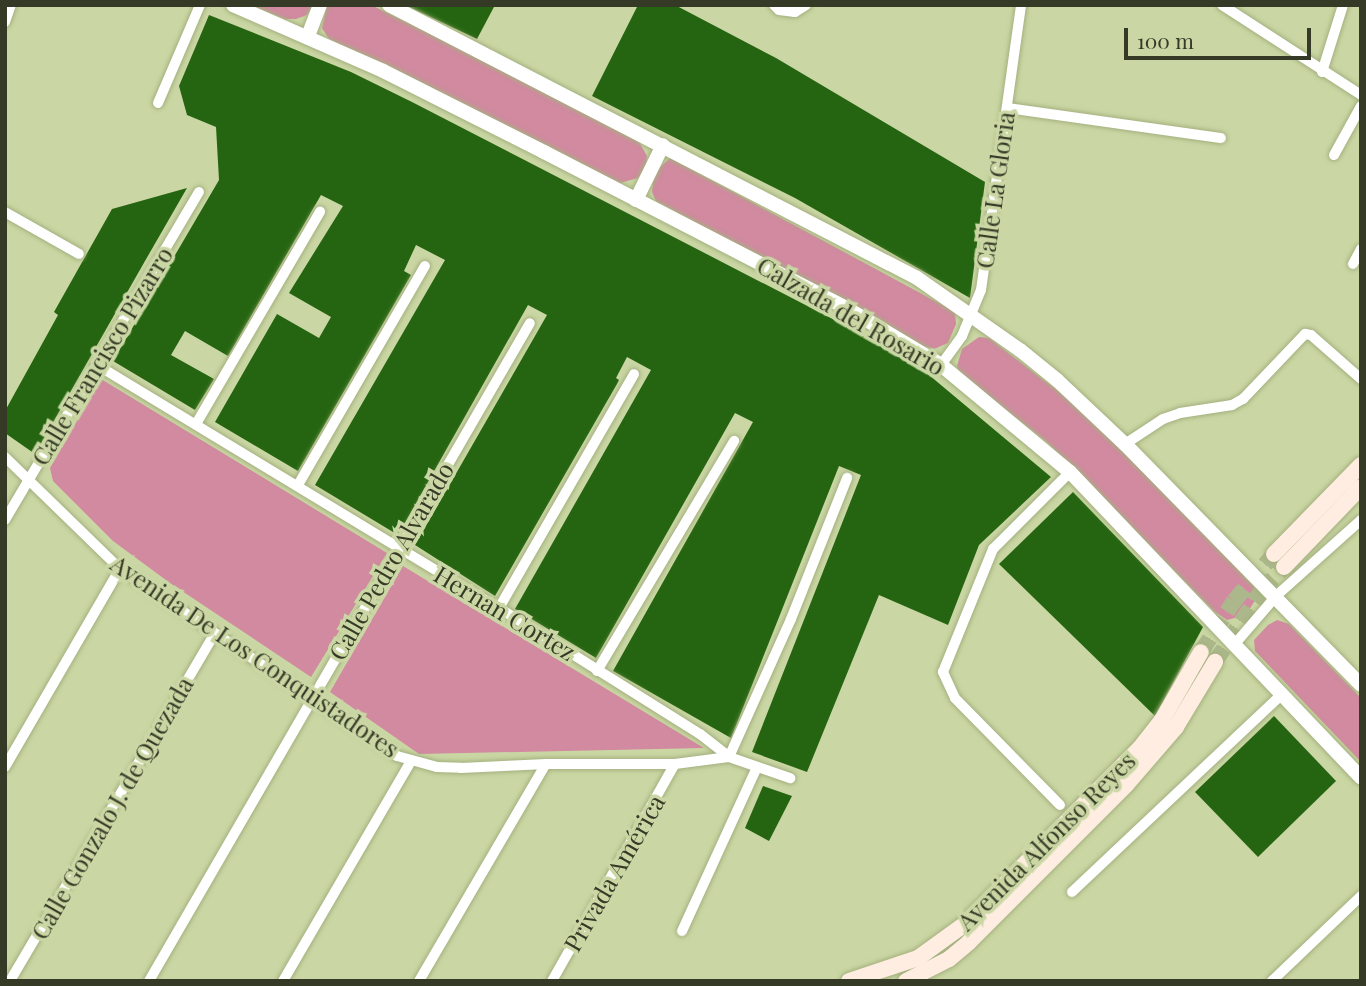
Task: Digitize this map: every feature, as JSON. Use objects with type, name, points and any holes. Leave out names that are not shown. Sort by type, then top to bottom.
[{"type":"main road","points":[[1361,465],[1279,560],[1361,487]]},
{"type":"main road","name":"Avenida Alfonso Reyes","points":[[849,981],[918,958],[965,924],[1140,748],[1162,720],[1201,652]]},
{"type":"main road","name":"Avenida Alfonso Reyes","points":[[906,981],[937,966],[969,942],[1126,785],[1176,727],[1215,662]]},
{"type":"street","points":[[5,22],[12,5]]},
{"type":"street","points":[[158,103],[200,5]]},
{"type":"street","name":"Calzada del Rosario","points":[[233,5],[308,36],[636,200],[850,310],[940,365],[1070,472],[1361,778]]},
{"type":"street","points":[[308,36],[320,5]]},
{"type":"street","points":[[389,5],[916,278],[1058,380],[1125,444],[1361,685]]},
{"type":"street","points":[[774,5],[779,10],[795,12],[806,5]]},
{"type":"street","name":"Calle La Gloria","points":[[940,365],[972,318],[984,271],[1021,5]]},
{"type":"street","points":[[1222,5],[1361,95]]},
{"type":"street","points":[[1322,72],[1343,5]]},
{"type":"street","points":[[1334,155],[1361,106]]},
{"type":"street","points":[[1007,108],[1221,138]]},
{"type":"street","points":[[636,200],[663,145]]},
{"type":"street","name":"Calle Francisco Pizarro","points":[[5,520],[199,192]]},
{"type":"street","points":[[5,212],[79,254]]},
{"type":"street","points":[[196,424],[320,212]]},
{"type":"street","points":[[1353,264],[1361,250]]},
{"type":"street","points":[[298,485],[425,266]]},
{"type":"street","name":"Calle Pedro Alvarado","points":[[149,981],[530,323]]},
{"type":"street","points":[[1125,444],[1172,416],[1232,405],[1243,399],[1302,335],[1308,334],[1361,379]]},
{"type":"street","name":"Hernan Cortez","points":[[97,365],[499,608],[701,734],[729,757]]},
{"type":"street","points":[[499,608],[634,373]]},
{"type":"street","points":[[597,671],[734,441]]},
{"type":"street","name":"Avenida De Los Conquistadores","points":[[5,457],[120,569],[373,742],[411,761],[461,768],[546,764],[675,764],[729,757],[790,778]]},
{"type":"street","points":[[1060,805],[955,698],[943,672],[993,549],[1070,472]]},
{"type":"street","points":[[729,757],[791,619],[847,478]]},
{"type":"street","points":[[1234,645],[1276,596],[1361,520]]},
{"type":"street","points":[[5,767],[120,569]]},
{"type":"street","name":"Calle Gonzalo J. de Quezada","points":[[10,981],[214,634]]},
{"type":"street","points":[[1072,892],[1281,695]]},
{"type":"street","points":[[283,981],[411,761]]},
{"type":"street","points":[[419,981],[546,764]]},
{"type":"street","name":"Privada América","points":[[552,981],[675,764]]},
{"type":"street","points":[[682,931],[757,767]]},
{"type":"street","points":[[1272,981],[1361,897]]},
{"type":"shaded area","points":[[250,5],[313,5],[307,15],[285,19]]},
{"type":"shaded area","points":[[327,5],[371,5],[449,43],[638,140],[647,156],[646,168],[638,178],[620,183],[329,39],[322,28]]},
{"type":"shaded area","points":[[670,158],[948,308],[955,313],[956,324],[948,343],[934,349],[921,345],[656,201],[652,192],[654,173]]},
{"type":"shaded area","points":[[979,337],[989,338],[1081,409],[1255,587],[1257,597],[1246,615],[1227,620],[1215,612],[1047,442],[960,374],[957,366],[962,349]]},
{"type":"shaded area","points":[[101,379],[387,553],[311,677],[170,583],[113,541],[53,481],[50,468]]},
{"type":"shaded area","points":[[403,566],[704,748],[419,754],[330,692]]},
{"type":"shaded area","points":[[1277,620],[1289,624],[1361,698],[1361,762],[1255,651],[1254,640],[1268,625]]},
{"type":"building","points":[[405,5],[495,5],[477,39]]},
{"type":"building","points":[[638,5],[675,5],[776,58],[985,182],[970,298],[795,198],[592,96]]},
{"type":"building","points":[[209,15],[351,72],[848,327],[929,375],[1051,477],[979,545],[948,625],[879,595],[807,772],[752,752],[861,475],[839,466],[731,738],[613,671],[753,422],[735,413],[596,658],[515,609],[651,370],[627,357],[616,378],[619,380],[617,384],[495,596],[415,545],[547,315],[528,305],[398,535],[315,485],[445,260],[416,245],[404,271],[411,275],[298,471],[215,422],[277,314],[319,338],[331,317],[289,293],[343,206],[321,195],[228,356],[185,331],[171,355],[214,379],[195,410],[113,361],[219,180],[216,127],[187,115],[179,86]]},
{"type":"building","points":[[187,188],[35,454],[5,433],[5,411],[58,315],[54,312],[112,209]]},
{"type":"building","points":[[1073,492],[1203,627],[1155,716],[999,564]]},
{"type":"building","points":[[1274,716],[1336,781],[1258,857],[1195,792]]},
{"type":"building","points":[[763,786],[792,796],[769,841],[745,828]]},
{"type":"tunnel","points":[[1201,652],[1234,601],[1274,554]]},
{"type":"tunnel","points":[[1215,662],[1262,590],[1284,567]]}]
